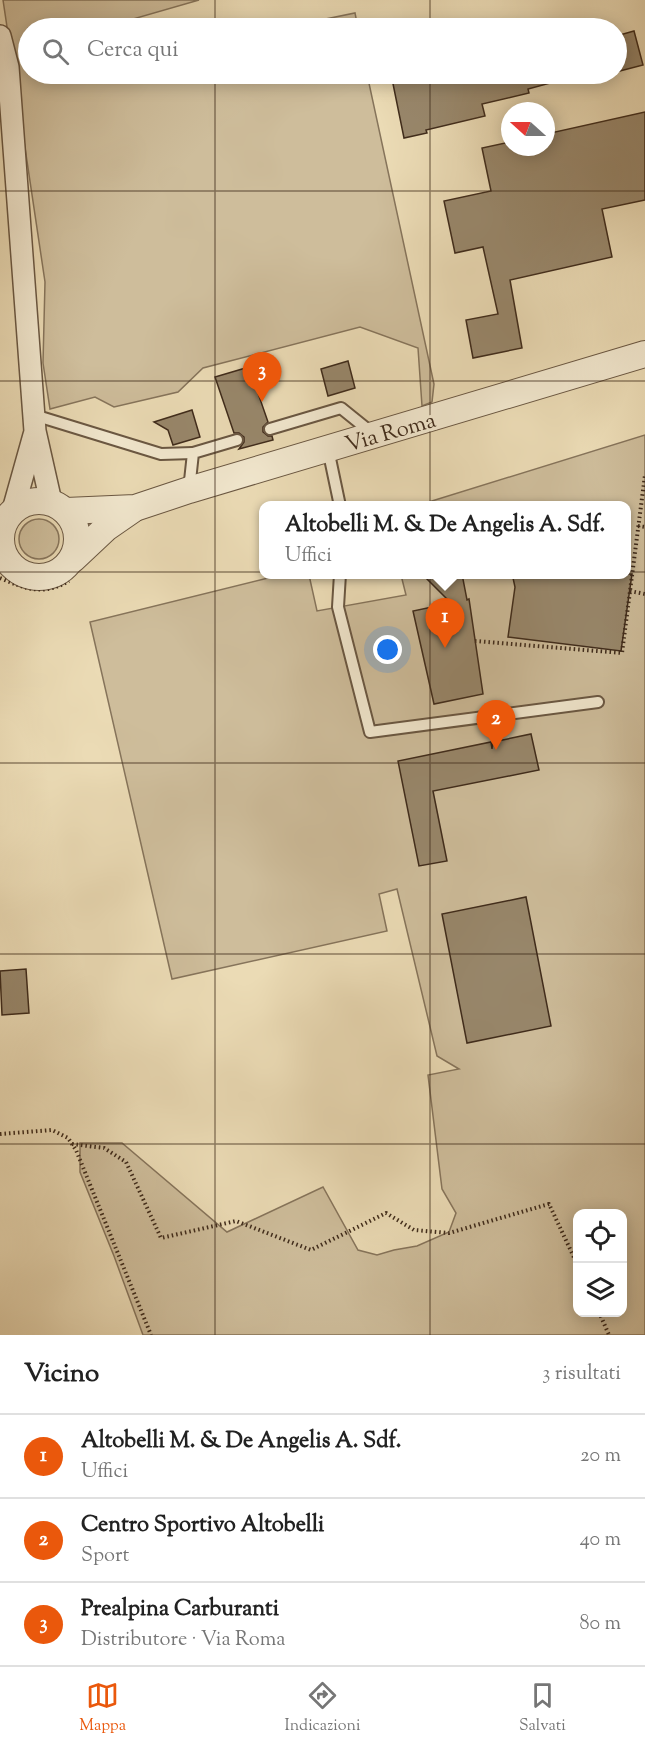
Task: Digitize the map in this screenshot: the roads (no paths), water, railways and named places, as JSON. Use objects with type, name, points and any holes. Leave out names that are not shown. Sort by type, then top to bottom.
[{"type":"street","points":[[0,36],[8,67],[34,423],[59,507],[74,522],[77,546],[73,559]]},
{"type":"street","name":"Via Roma","points":[[135,508],[106,528],[64,569],[52,576],[39,578],[7,570],[0,537],[4,522],[13,510],[25,503],[38,500],[59,507],[100,511],[135,508],[645,354]]},
{"type":"street","points":[[13,510],[34,423]]},
{"type":"lane","points":[[270,429],[341,408],[375,436]]},
{"type":"lane","points":[[34,423],[161,454],[193,453],[237,440]]},
{"type":"lane","points":[[328,449],[339,501]]},
{"type":"lane","points":[[189,490],[193,453]]},
{"type":"lane","points":[[340,579],[338,607],[370,732],[598,702]]},
{"type":"place","name":"Prealpina Carburanti","points":[[262,402]]},
{"type":"place","name":"Altobelli M. & De Angelis A. Sdf.","points":[[445,648]]},
{"type":"place","name":"Centro Sportivo Altobelli","points":[[496,750]]}]
